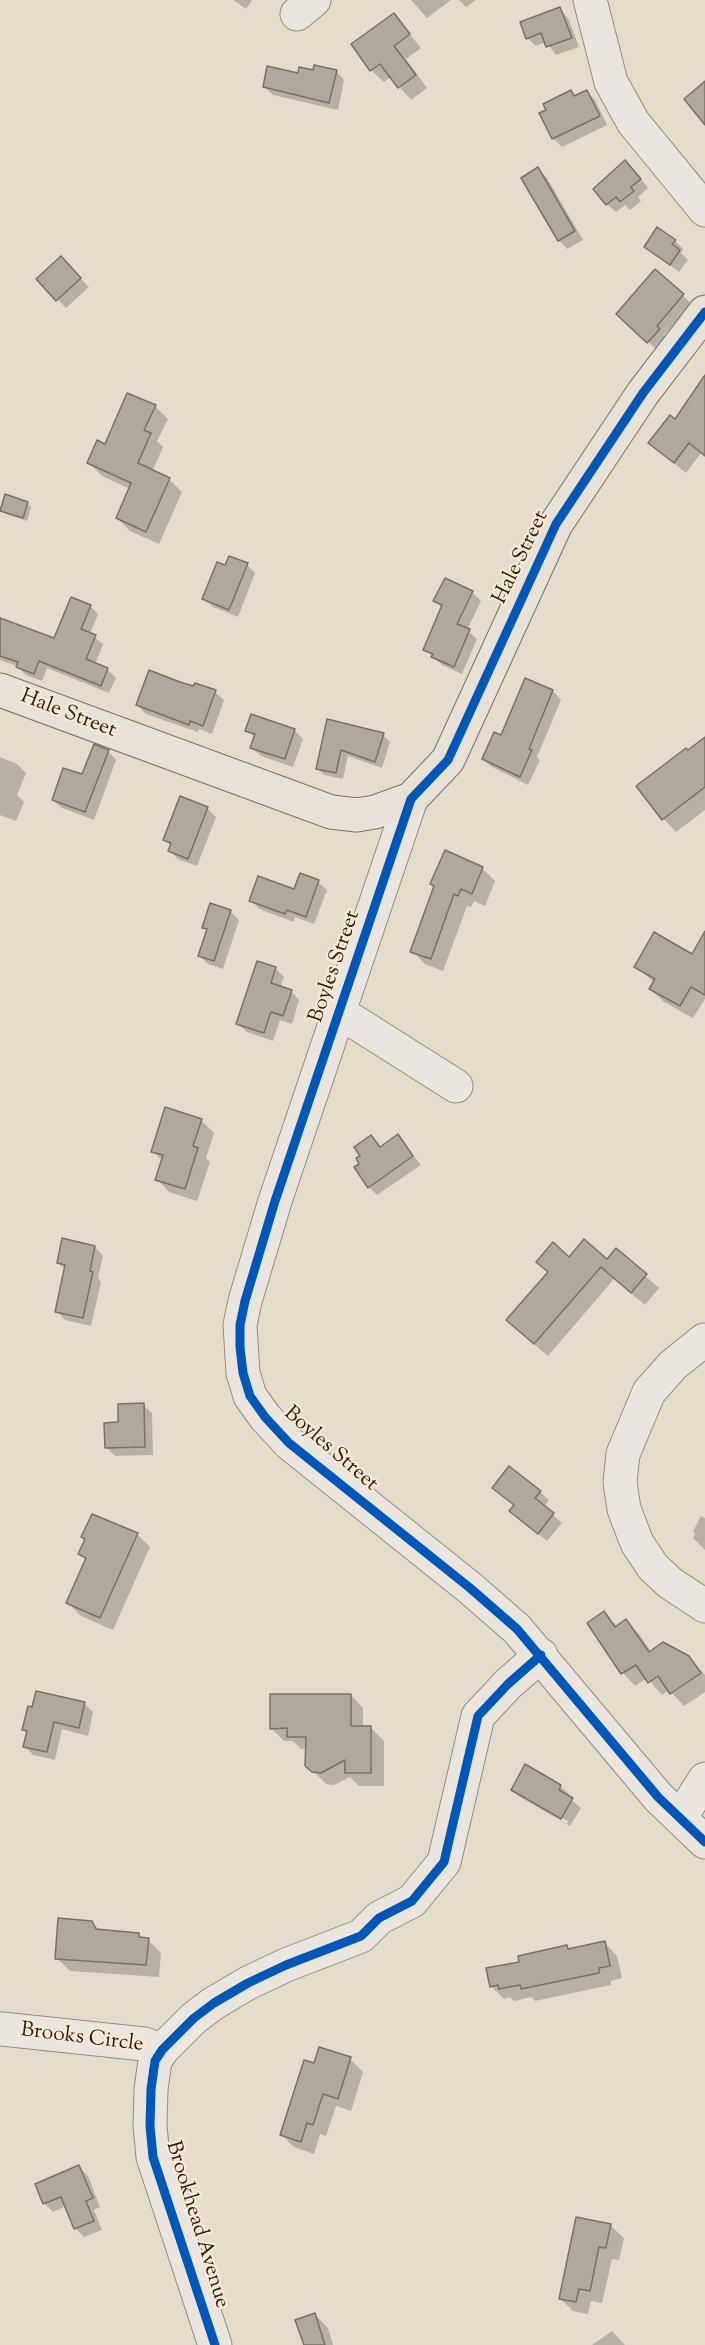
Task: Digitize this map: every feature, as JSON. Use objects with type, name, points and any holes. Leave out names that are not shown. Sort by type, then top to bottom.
[{"type":"main road","name":"Hale Street","points":[[0,690],[331,812],[357,815],[375,812],[411,800],[448,760],[556,524],[643,393],[705,312]]},
{"type":"street","points":[[590,0],[611,82],[633,122],[705,210]]},
{"type":"street","name":"Boyles Street","points":[[411,800],[275,1201],[244,1301],[240,1325],[240,1347],[249,1396],[289,1443],[470,1588],[517,1629],[658,1797],[705,1842]]},
{"type":"street","points":[[339,1012],[456,1086]]},
{"type":"street","points":[[704,1340],[673,1365],[649,1392],[623,1454],[620,1482],[624,1509],[637,1543],[653,1567],[670,1583],[705,1605]]},
{"type":"street","name":"Brookhead Avenue","points":[[215,2345],[153,2157],[150,2126],[151,2089],[155,2061],[162,2050],[214,2003],[248,1983],[286,1965],[362,1935],[379,1918],[412,1901],[444,1862],[478,1716],[508,1684],[541,1656]]},
{"type":"street","points":[[680,1818],[705,1779]]},
{"type":"street","name":"Brooks Circle","points":[[2,2029],[144,2044],[162,2050]]},
{"type":"building","points":[[560,7],[572,38],[546,47],[541,33],[526,39],[520,22]]},
{"type":"building","points":[[394,13],[410,34],[394,46],[416,75],[398,88],[380,64],[370,71],[351,44]]},
{"type":"building","points":[[314,65],[337,70],[329,103],[263,87],[267,66],[298,73],[299,67],[313,70]]},
{"type":"building","points":[[705,81],[705,125],[684,99]]},
{"type":"building","points":[[571,90],[574,96],[587,90],[600,116],[552,139],[539,113],[546,110],[543,104]]},
{"type":"building","points":[[625,160],[641,179],[631,187],[634,191],[620,202],[616,197],[606,205],[593,189]]},
{"type":"building","points":[[538,167],[575,231],[558,241],[521,178]]},
{"type":"building","points":[[657,227],[676,240],[672,244],[680,250],[670,265],[644,247]]},
{"type":"building","points":[[61,256],[81,278],[56,301],[36,279]]},
{"type":"building","points":[[655,269],[684,294],[657,326],[660,329],[647,343],[616,314]]},
{"type":"building","points":[[705,375],[705,456],[689,443],[674,463],[648,443],[670,415],[675,419]]},
{"type":"building","points":[[127,393],[156,405],[144,430],[151,433],[138,463],[170,478],[146,532],[116,518],[131,483],[87,463],[97,440],[105,444]]},
{"type":"building","points":[[5,494],[28,502],[23,518],[0,511]]},
{"type":"building","points":[[229,556],[248,563],[229,610],[202,599],[217,562],[225,565]]},
{"type":"building","points":[[445,578],[473,591],[457,624],[470,629],[454,667],[431,657],[433,654],[423,650],[442,605],[433,601]]},
{"type":"building","points":[[71,597],[91,605],[81,629],[96,635],[86,659],[108,668],[101,686],[39,661],[34,674],[16,667],[18,662],[0,656],[0,618],[54,638]]},
{"type":"building","points":[[149,670],[193,686],[195,683],[216,690],[203,726],[190,721],[189,725],[136,705]]},
{"type":"building","points":[[525,678],[553,690],[520,777],[482,759],[494,732],[501,735]]},
{"type":"building","points":[[251,714],[295,729],[285,759],[250,748],[255,734],[245,731]]},
{"type":"building","points":[[327,719],[384,733],[375,762],[341,750],[336,773],[316,769]]},
{"type":"building","points":[[705,737],[705,787],[662,820],[636,786],[686,748],[688,750]]},
{"type":"building","points":[[94,744],[109,750],[85,812],[52,800],[63,768],[82,774]]},
{"type":"building","points":[[180,796],[208,807],[188,859],[168,851],[171,843],[163,840]]},
{"type":"building","points":[[445,850],[483,867],[472,894],[461,889],[458,896],[454,894],[431,959],[410,952],[434,886],[430,884]]},
{"type":"building","points":[[300,873],[319,880],[306,917],[287,910],[285,914],[249,901],[258,876],[294,889]]},
{"type":"building","points":[[210,903],[231,910],[214,961],[198,956],[207,929],[202,928]]},
{"type":"building","points":[[705,931],[705,995],[691,987],[680,1006],[649,989],[655,979],[634,967],[654,932],[692,954]]},
{"type":"building","points":[[257,961],[276,967],[271,983],[292,990],[283,1016],[271,1012],[264,1033],[236,1024]]},
{"type":"building","points":[[165,1107],[202,1119],[193,1146],[198,1148],[185,1189],[155,1180],[163,1155],[151,1152]]},
{"type":"building","points":[[398,1134],[413,1156],[368,1188],[354,1167],[359,1164],[356,1158],[360,1156],[354,1147],[371,1135],[380,1147]]},
{"type":"building","points":[[62,1238],[95,1246],[90,1271],[93,1272],[83,1318],[55,1312],[65,1265],[57,1263]]},
{"type":"building","points":[[584,1239],[607,1259],[616,1248],[647,1274],[631,1293],[601,1267],[534,1344],[506,1320],[548,1272],[536,1262],[553,1242],[569,1257]]},
{"type":"building","points":[[144,1403],[145,1447],[105,1448],[104,1423],[118,1422],[118,1404]]},
{"type":"building","points":[[509,1466],[541,1491],[535,1498],[554,1513],[538,1534],[509,1511],[514,1505],[492,1488]]},
{"type":"building","points":[[92,1514],[138,1533],[100,1618],[66,1603],[86,1558],[78,1554],[85,1539],[81,1537]]},
{"type":"building","points":[[604,1611],[615,1627],[626,1619],[649,1652],[663,1642],[689,1656],[701,1673],[670,1694],[658,1676],[648,1683],[636,1665],[621,1674],[587,1623]]},
{"type":"building","points":[[36,1691],[85,1702],[79,1728],[54,1722],[47,1752],[23,1747],[27,1731],[22,1730],[28,1706],[32,1707]]},
{"type":"building","points":[[270,1694],[351,1694],[351,1726],[371,1726],[371,1773],[345,1773],[345,1760],[321,1773],[312,1772],[305,1766],[306,1737],[287,1737],[287,1728],[270,1729]]},
{"type":"building","points":[[525,1764],[561,1785],[559,1790],[573,1798],[561,1819],[511,1790]]},
{"type":"building","points":[[58,1918],[92,1921],[96,1929],[139,1933],[139,1937],[149,1938],[146,1965],[55,1959]]},
{"type":"building","points":[[605,1941],[610,1966],[599,1968],[599,1973],[521,1989],[520,1985],[499,1989],[498,1985],[490,1987],[486,1968],[519,1962],[518,1956],[567,1945],[568,1949]]},
{"type":"building","points":[[319,2047],[351,2057],[338,2099],[323,2094],[313,2125],[307,2123],[301,2142],[280,2135],[304,2060],[314,2063]]},
{"type":"building","points":[[79,2165],[93,2198],[86,2201],[94,2221],[74,2229],[61,2197],[43,2204],[35,2184]]},
{"type":"building","points":[[576,2217],[611,2224],[606,2248],[599,2247],[590,2291],[579,2289],[576,2302],[559,2299]]},
{"type":"building","points":[[315,2313],[325,2345],[304,2345],[295,2320]]},
{"type":"cycle path","points":[[705,312],[643,393],[556,524],[448,760],[411,799],[275,1201],[240,1325],[243,1373],[250,1396],[265,1417],[289,1443],[470,1588],[517,1629],[658,1797],[705,1842]]},
{"type":"cycle path","points":[[215,2345],[153,2157],[150,2126],[151,2089],[155,2061],[162,2050],[194,2018],[214,2003],[248,1983],[286,1965],[361,1936],[379,1918],[412,1901],[444,1862],[478,1716],[508,1684],[541,1655]]}]
